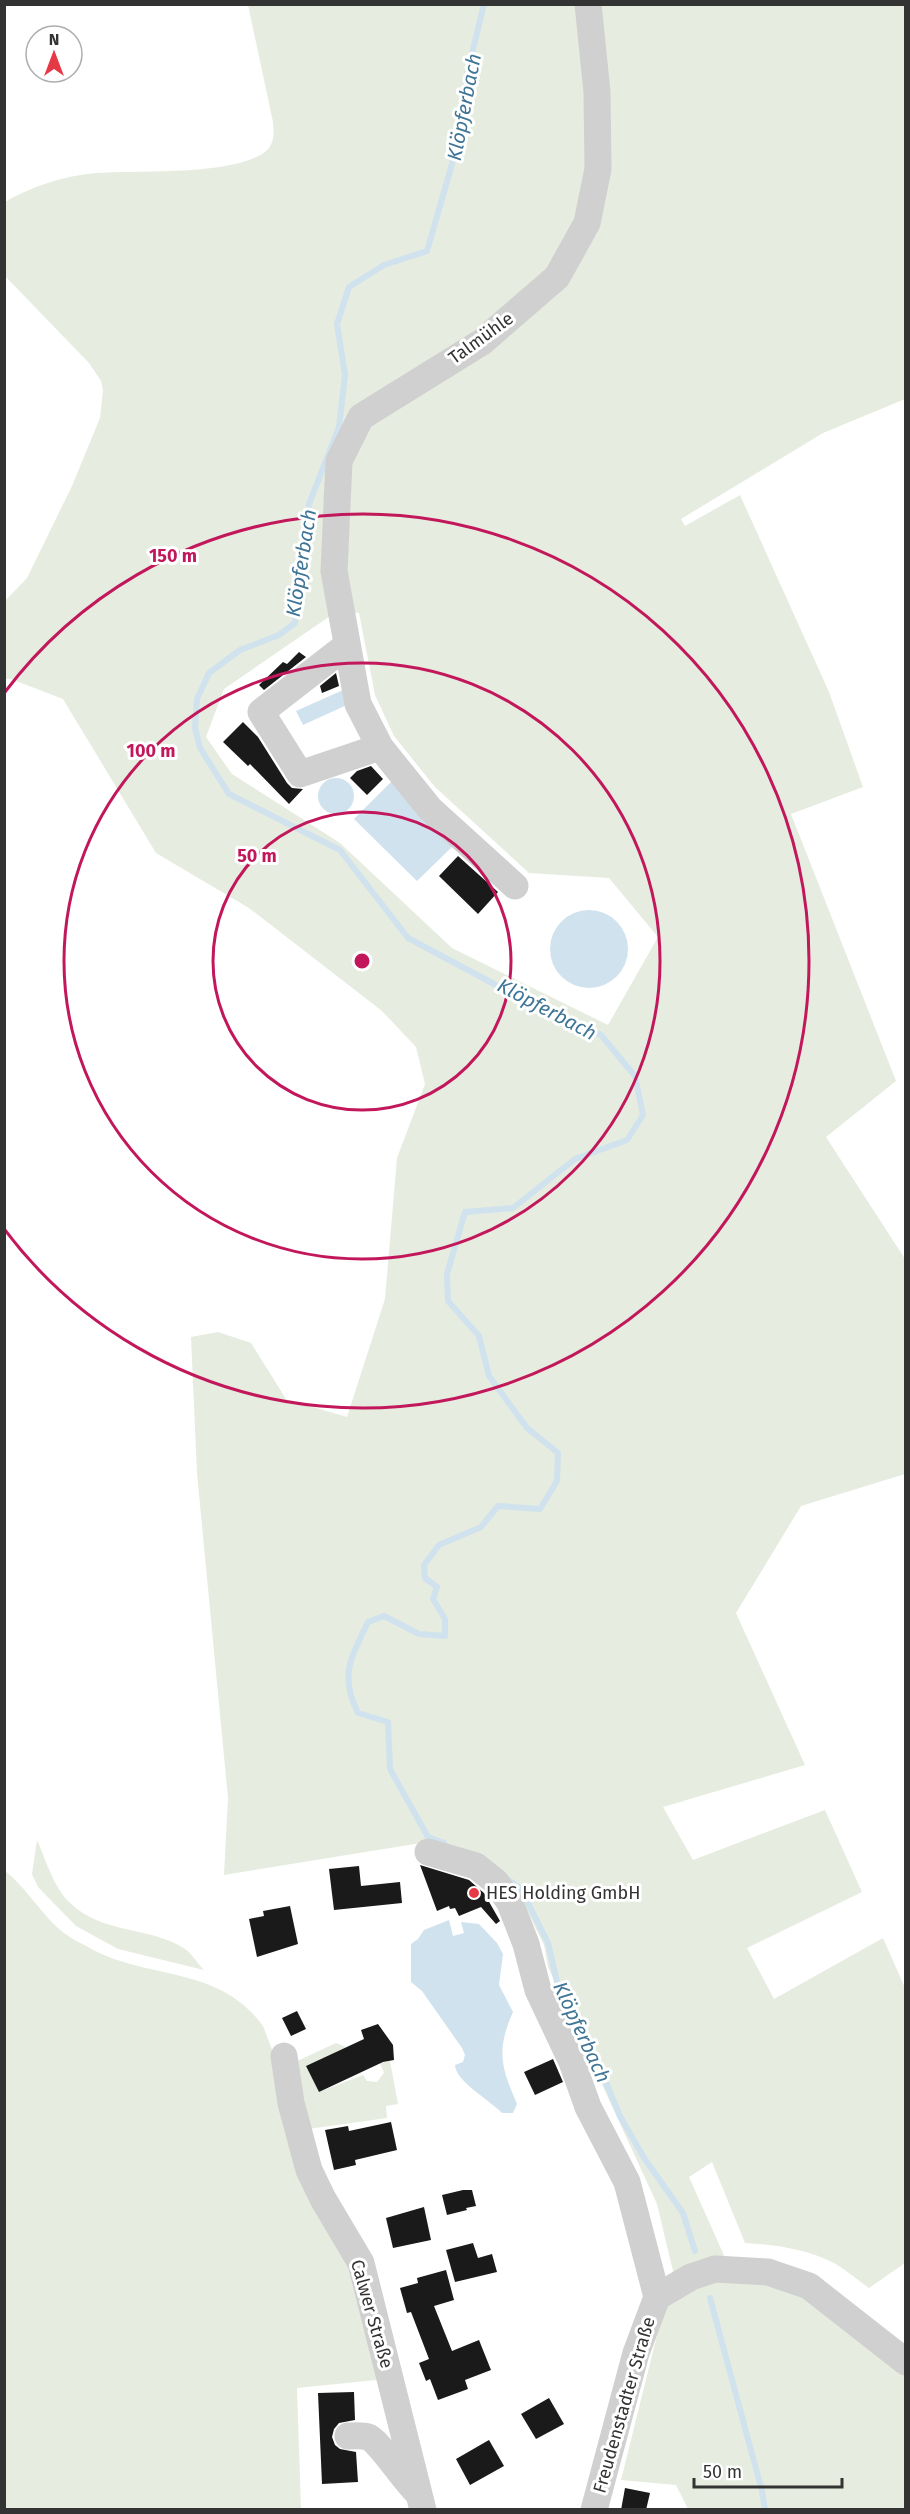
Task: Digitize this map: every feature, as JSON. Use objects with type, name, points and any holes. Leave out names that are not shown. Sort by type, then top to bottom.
[{"type":"street","name":"Talmühle","points":[[515,886],[430,809],[380,747],[358,704],[334,571],[339,461],[362,417],[482,342],[557,277],[587,223],[598,169],[597,92],[588,4]]},
{"type":"street","points":[[346,646],[261,712],[300,774],[380,747]]},
{"type":"street","points":[[428,1852],[476,1866],[496,1882],[510,1903],[526,1944],[538,1990],[572,2062],[588,2107],[627,2182],[657,2297]]},
{"type":"street","name":"Calwer Straße","points":[[284,2056],[293,2113],[309,2170],[323,2199],[361,2263],[421,2502]]},
{"type":"street","name":"Freudenstadter Straße","points":[[594,2510],[636,2353],[657,2297],[691,2277],[715,2269],[768,2272],[809,2286],[906,2362]]},
{"type":"street","points":[[348,2436],[369,2437],[379,2444],[421,2502]]},
{"type":"shaded area","points":[[248,5],[584,5],[592,99],[591,168],[580,222],[553,275],[474,338],[365,413],[356,410],[344,440],[332,459],[328,567],[333,614],[224,689],[206,737],[232,774],[340,843],[452,948],[608,1025],[658,937],[609,878],[529,873],[435,787],[394,736],[375,695],[359,613],[345,613],[339,569],[346,469],[365,424],[483,350],[561,283],[594,227],[607,159],[605,92],[594,5],[905,5],[905,399],[823,433],[681,519],[685,526],[740,495],[829,692],[863,787],[791,814],[896,1081],[826,1137],[905,1259],[905,1474],[801,1506],[736,1613],[805,1765],[663,1807],[693,1860],[825,1810],[862,1892],[747,1948],[774,1999],[883,1938],[905,1988],[905,2263],[869,2288],[834,2263],[813,2254],[745,2243],[712,2162],[689,2177],[735,2280],[767,2282],[804,2294],[843,2322],[905,2373],[905,2509],[688,2509],[676,2485],[621,2480],[673,2271],[657,2204],[548,1967],[544,1945],[518,1893],[468,1858],[427,1842],[224,1875],[228,1798],[197,1473],[191,1337],[218,1332],[251,1343],[286,1399],[347,1417],[385,1299],[397,1158],[425,1084],[416,1047],[382,1011],[249,908],[156,853],[63,699],[11,679],[5,679],[4,602],[27,578],[72,486],[100,418],[103,390],[101,381],[89,363],[5,276],[5,202],[37,187],[72,177],[96,173],[208,168],[250,160],[265,152],[272,142],[273,122]]},
{"type":"shaded area","points":[[37,1840],[50,1873],[63,1896],[82,1913],[111,1925],[172,1942],[188,1951],[204,1970],[118,1949],[76,1926],[38,1887],[32,1874]]},
{"type":"shaded area","points":[[4,1870],[56,1926],[73,1939],[111,1958],[181,1976],[225,1992],[245,2006],[263,2026],[354,2265],[386,2379],[297,2388],[301,2509],[5,2509]]},
{"type":"shaded area","points":[[336,2043],[346,2047],[307,2066],[319,2092],[363,2075],[367,2081],[377,2082],[384,2073],[380,2063],[390,2061],[398,2104],[386,2106],[387,2118],[308,2129],[293,2063]]},
{"type":"water","points":[[343,690],[349,704],[303,725],[296,711]]},
{"type":"water","points":[[336,778],[349,783],[354,796],[349,809],[336,814],[323,809],[318,796],[323,783]]},
{"type":"water","points":[[393,780],[456,843],[417,881],[354,819]]},
{"type":"water","points":[[589,910],[604,913],[621,927],[628,949],[625,964],[611,981],[589,988],[574,985],[557,971],[550,949],[553,934],[567,917]]},
{"type":"water","points":[[449,1920],[453,1936],[464,1933],[461,1922],[479,1924],[497,1943],[503,1954],[499,1985],[513,2012],[504,2037],[503,2058],[507,2079],[517,2104],[513,2113],[502,2113],[461,2078],[455,2065],[463,2062],[465,2055],[462,2048],[422,1991],[411,1982],[411,1944],[424,1930]]},
{"type":"building","points":[[299,652],[306,657],[264,690],[259,685],[283,662],[287,664]]},
{"type":"building","points":[[336,673],[339,686],[322,693],[320,686]]},
{"type":"building","points":[[243,722],[258,737],[287,783],[292,788],[303,789],[289,804],[250,764],[248,766],[223,742]]},
{"type":"building","points":[[371,766],[383,779],[367,795],[350,778],[357,771]]},
{"type":"building","points":[[458,856],[498,892],[478,914],[439,876]]},
{"type":"building","points":[[420,1865],[469,1880],[484,1893],[500,1921],[496,1924],[481,1907],[459,1916],[455,1908],[450,1909],[449,1906],[437,1911]]},
{"type":"building","points":[[359,1866],[361,1886],[400,1882],[402,1903],[334,1910],[329,1869]]},
{"type":"building","points":[[290,1906],[298,1944],[257,1957],[249,1919],[264,1916],[263,1911]]},
{"type":"building","points":[[297,2011],[306,2029],[291,2036],[282,2018]]},
{"type":"building","points":[[378,2024],[393,2045],[394,2060],[383,2062],[319,2092],[306,2066],[364,2039],[361,2030]]},
{"type":"building","points":[[553,2059],[563,2082],[535,2095],[524,2072]]},
{"type":"building","points":[[391,2122],[397,2150],[355,2160],[356,2165],[334,2170],[325,2130],[348,2126],[349,2131]]},
{"type":"building","points":[[472,2190],[476,2206],[447,2215],[442,2195]]},
{"type":"building","points":[[424,2207],[431,2240],[393,2248],[386,2218]]},
{"type":"building","points":[[473,2243],[478,2258],[492,2254],[497,2272],[455,2282],[446,2250]]},
{"type":"building","points":[[446,2270],[454,2300],[434,2306],[452,2351],[479,2340],[491,2370],[465,2380],[468,2389],[438,2400],[430,2379],[426,2381],[419,2363],[429,2359],[411,2312],[407,2313],[400,2288],[418,2283],[417,2278]]},
{"type":"building","points":[[354,2392],[355,2420],[339,2423],[332,2437],[335,2445],[340,2449],[356,2452],[358,2482],[322,2484],[318,2393]]},
{"type":"building","points":[[549,2398],[564,2424],[536,2439],[521,2414]]},
{"type":"building","points":[[489,2440],[504,2466],[470,2485],[456,2459]]},
{"type":"building","points":[[625,2488],[650,2493],[646,2510],[621,2510]]},
{"type":"waterway","name":"Klöpferbach","points":[[444,1843],[428,1837],[390,1769],[388,1722],[358,1713],[349,1688],[349,1667],[368,1622],[384,1616],[419,1634],[445,1636],[445,1619],[433,1599],[437,1587],[425,1578],[424,1565],[439,1545],[481,1527],[498,1506],[540,1509],[557,1481],[558,1453],[527,1428],[489,1376],[479,1336],[448,1301],[447,1274],[465,1212],[513,1208],[575,1159],[627,1140],[643,1115],[635,1076],[601,1035],[511,993],[408,938],[340,850],[229,794],[200,748],[195,728],[197,699],[209,673],[240,650],[279,635],[295,623],[309,504],[339,427],[345,375],[337,324],[349,287],[384,265],[427,251],[452,164],[468,70],[484,4]]},
{"type":"waterway","name":"Klöpferbach","points":[[507,1879],[521,1889],[548,1943],[557,1982],[577,2014],[620,2116],[644,2158],[683,2213],[695,2251]]},
{"type":"waterway","name":"Klöpferbach","points":[[710,2298],[762,2491],[765,2510]]},
{"type":"place","name":"HES Holding GmbH","points":[[474,1893]]}]
